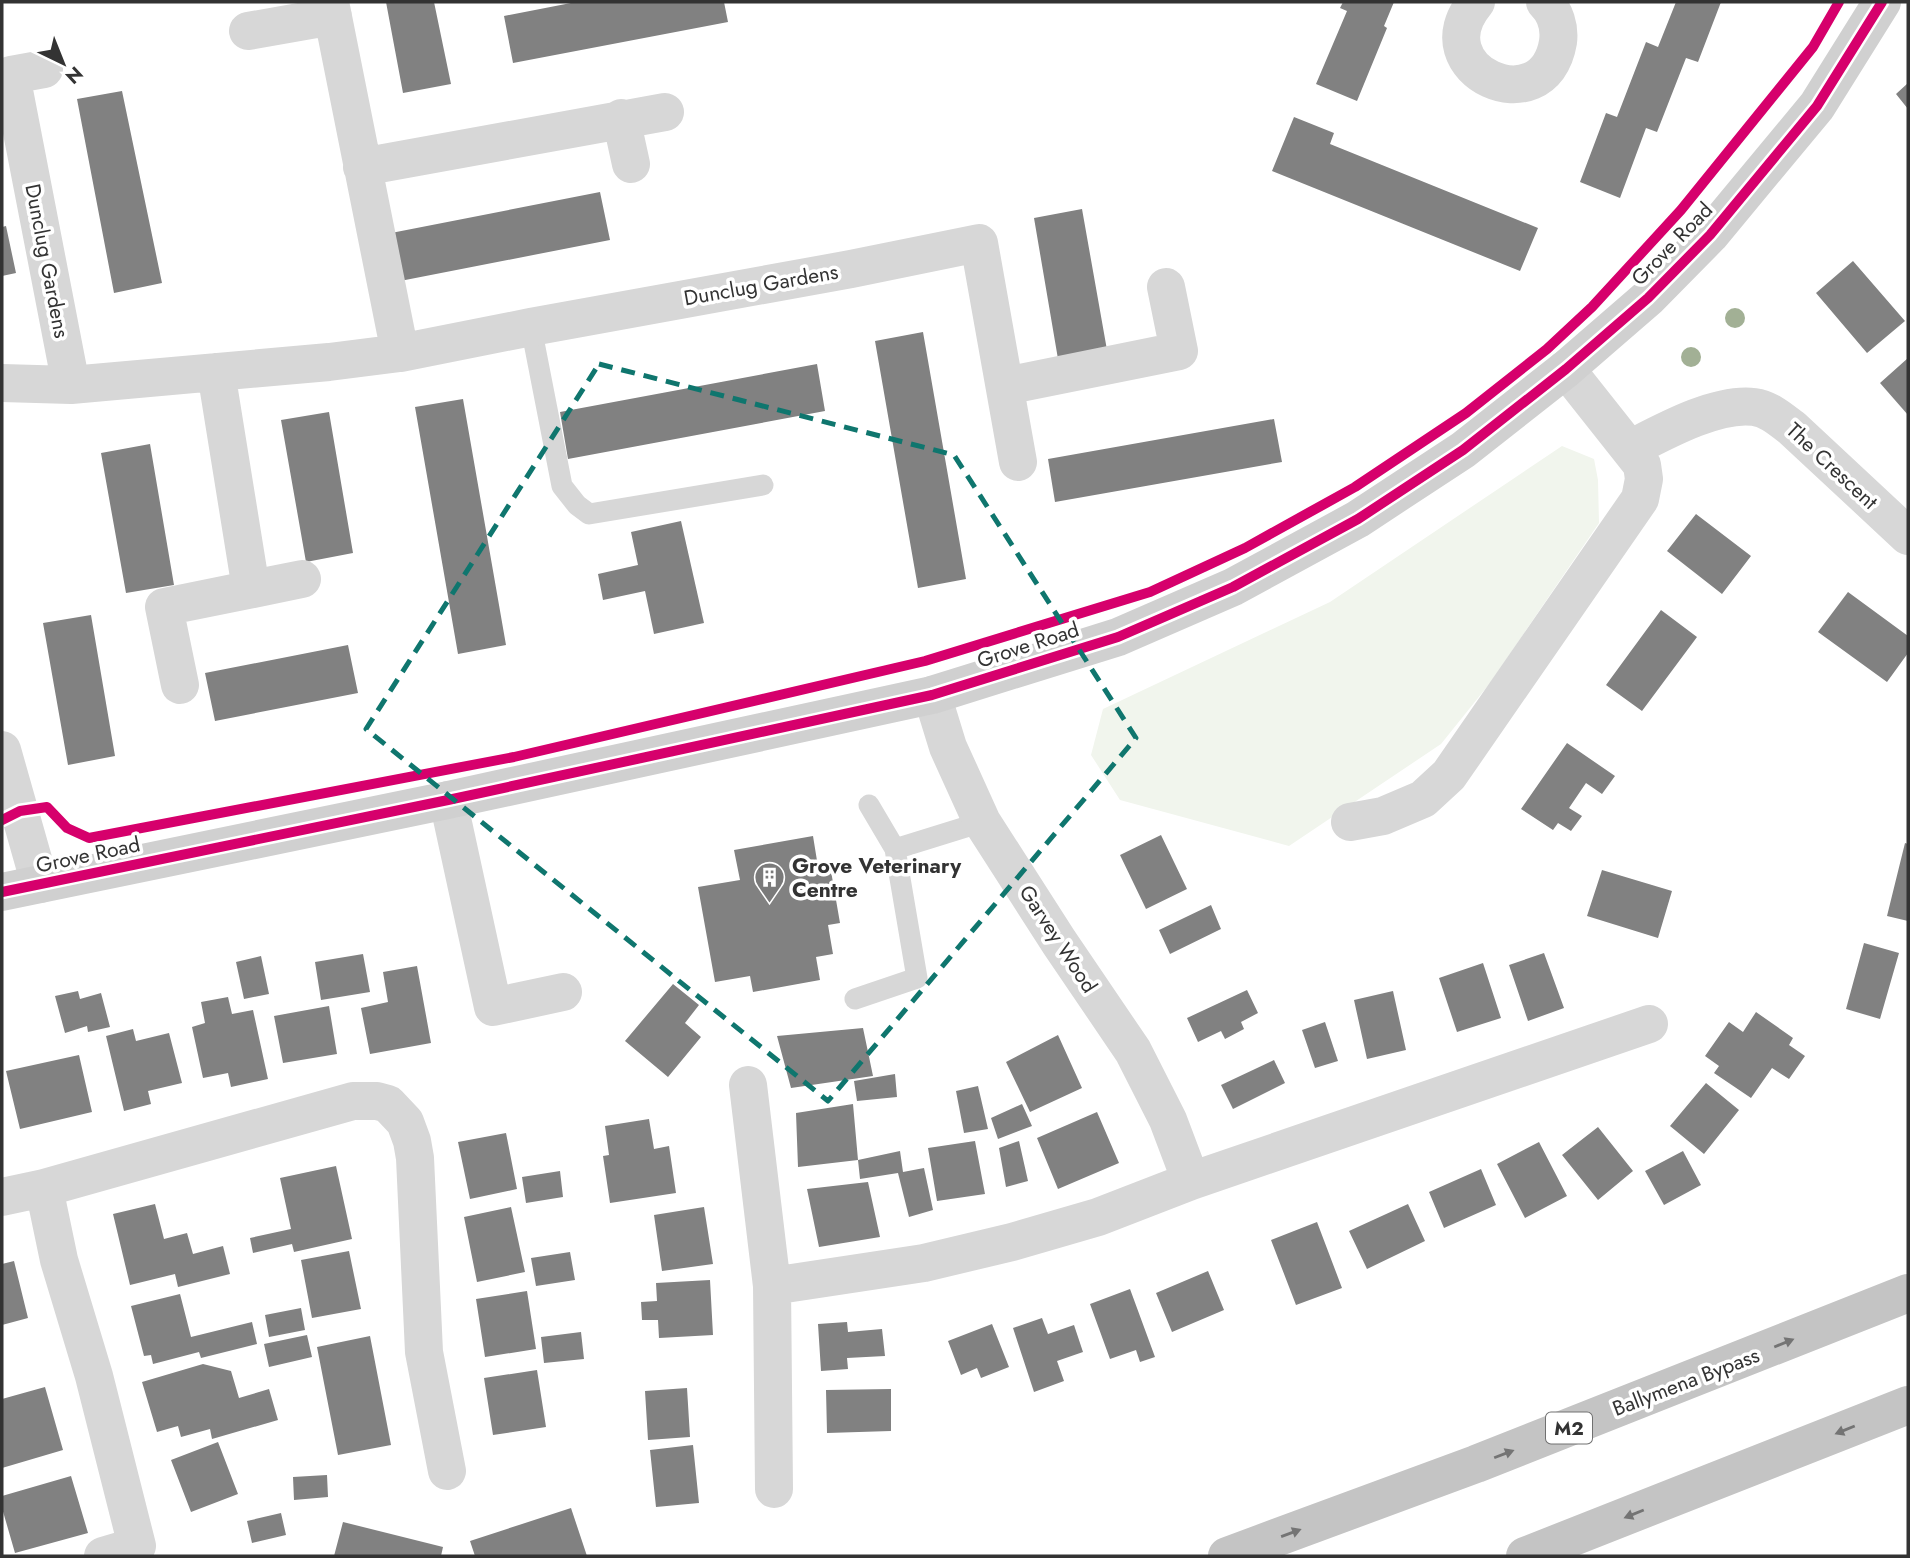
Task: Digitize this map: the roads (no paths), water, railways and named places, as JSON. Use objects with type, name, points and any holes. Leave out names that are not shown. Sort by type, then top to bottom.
[{"type":"highway","name":"Ballymena Bypass","points":[[1227,1556],[1476,1464],[1908,1293]]},
{"type":"highway","points":[[1525,1556],[1908,1405]]},
{"type":"street","points":[[1476,2],[1468,11],[1462,26],[1466,57],[1475,70],[1489,80],[1505,85],[1529,81],[1549,66],[1556,51],[1561,8]]},
{"type":"street","name":"Grove Road","points":[[2,892],[448,800],[932,695],[1118,637],[1233,587],[1368,512],[1463,450],[1566,369],[1648,298],[1710,235],[1816,106],[1882,2]]},
{"type":"street","points":[[248,31],[332,9],[400,353]]},
{"type":"street","name":"Dunclug Gardens","points":[[44,69],[11,75],[13,140],[71,384]]},
{"type":"street","points":[[362,167],[621,118],[666,112]]},
{"type":"street","points":[[621,118],[631,164]]},
{"type":"street","name":"Dunclug Gardens","points":[[2,383],[71,384],[329,362],[400,353],[979,243],[1018,462]]},
{"type":"street","points":[[1005,386],[1179,351],[1166,287]]},
{"type":"street","points":[[1350,822],[1383,816],[1423,799],[1449,775],[1635,508],[1642,493],[1642,465],[1566,369]]},
{"type":"street","points":[[216,372],[251,589]]},
{"type":"street","name":"The Crescent","points":[[1630,449],[1660,434],[1723,410],[1742,407],[1761,409],[1774,414],[1792,428],[1908,536]]},
{"type":"street","points":[[180,685],[164,607],[302,579]]},
{"type":"street","name":"Garvey Wood","points":[[932,695],[948,747],[982,822],[1133,1051],[1168,1121],[1191,1181]]},
{"type":"street","points":[[2,750],[40,884]]},
{"type":"street","points":[[448,800],[493,1007],[563,992]]},
{"type":"street","points":[[772,1286],[924,1263],[1098,1217],[1191,1181],[1649,1024]]},
{"type":"street","points":[[748,1085],[772,1286],[774,1489]]},
{"type":"street","points":[[2,1197],[44,1188],[353,1101],[377,1101],[393,1108],[405,1122],[415,1158],[424,1353],[447,1471]]},
{"type":"street","points":[[44,1188],[59,1260],[94,1376],[137,1546],[103,1556]]},
{"type":"lane","points":[[531,327],[562,486],[577,505],[589,514],[763,485]]},
{"type":"lane","points":[[855,999],[917,978],[895,849],[869,806]]},
{"type":"lane","points":[[895,849],[982,822]]},
{"type":"place","name":"Grove Veterinary Centre","points":[[769,905]]}]
